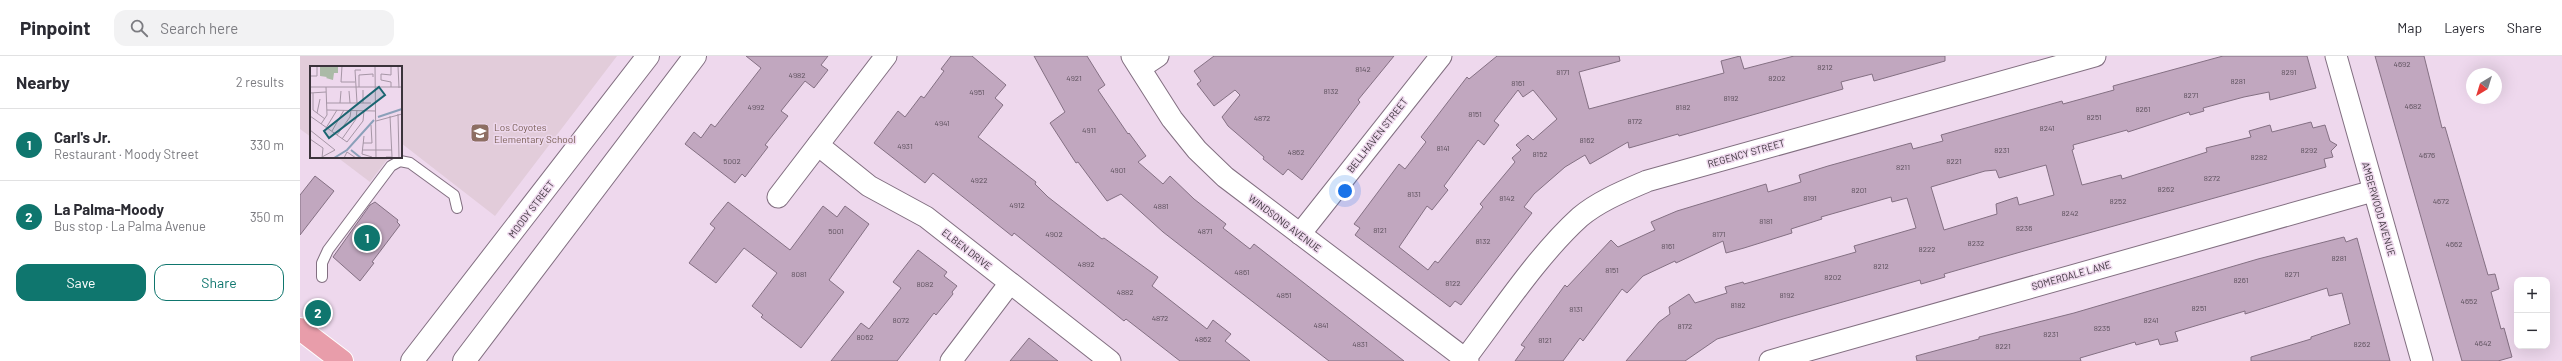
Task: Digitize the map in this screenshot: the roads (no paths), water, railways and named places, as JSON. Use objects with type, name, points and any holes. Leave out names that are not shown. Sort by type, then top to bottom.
[{"type":"main road","name":"MOODY STREET","points":[[412,361],[648,56]]},
{"type":"main road","points":[[464,361],[685,59]]},
{"type":"main road","points":[[300,329],[342,361]]},
{"type":"street","points":[[778,197],[886,56]]},
{"type":"street","points":[[1136,62],[1158,56]]},
{"type":"street","name":"BELLHAVEN STREET","points":[[1300,234],[1441,56]]},
{"type":"street","name":"REGENCY STREET","points":[[1466,360],[1553,246],[1581,217],[1614,195],[1647,181],[2095,56]]},
{"type":"street","name":"AMBERWOOD AVENUE","points":[[2336,56],[2422,361]]},
{"type":"street","name":"WINDSONG AVENUE","points":[[1136,62],[1172,120],[1197,150],[1225,177],[1466,360]]},
{"type":"street","name":"ELBEN DRIVE","points":[[818,145],[869,186],[926,217],[1110,361]]},
{"type":"street","name":"SOMERDALE LANE","points":[[1770,361],[2373,191]]},
{"type":"street","points":[[951,361],[1010,283]]},
{"type":"lane","points":[[322,277],[322,264],[328,250],[392,166],[400,161],[410,163],[454,195],[458,208]]},
{"type":"place","name":"Los Coyotes Elementary School","points":[[480,133]]},
{"type":"place","name":"Carl's Jr.","points":[[367,238]]},
{"type":"place","name":"La Palma-Moody","points":[[318,313]]}]
